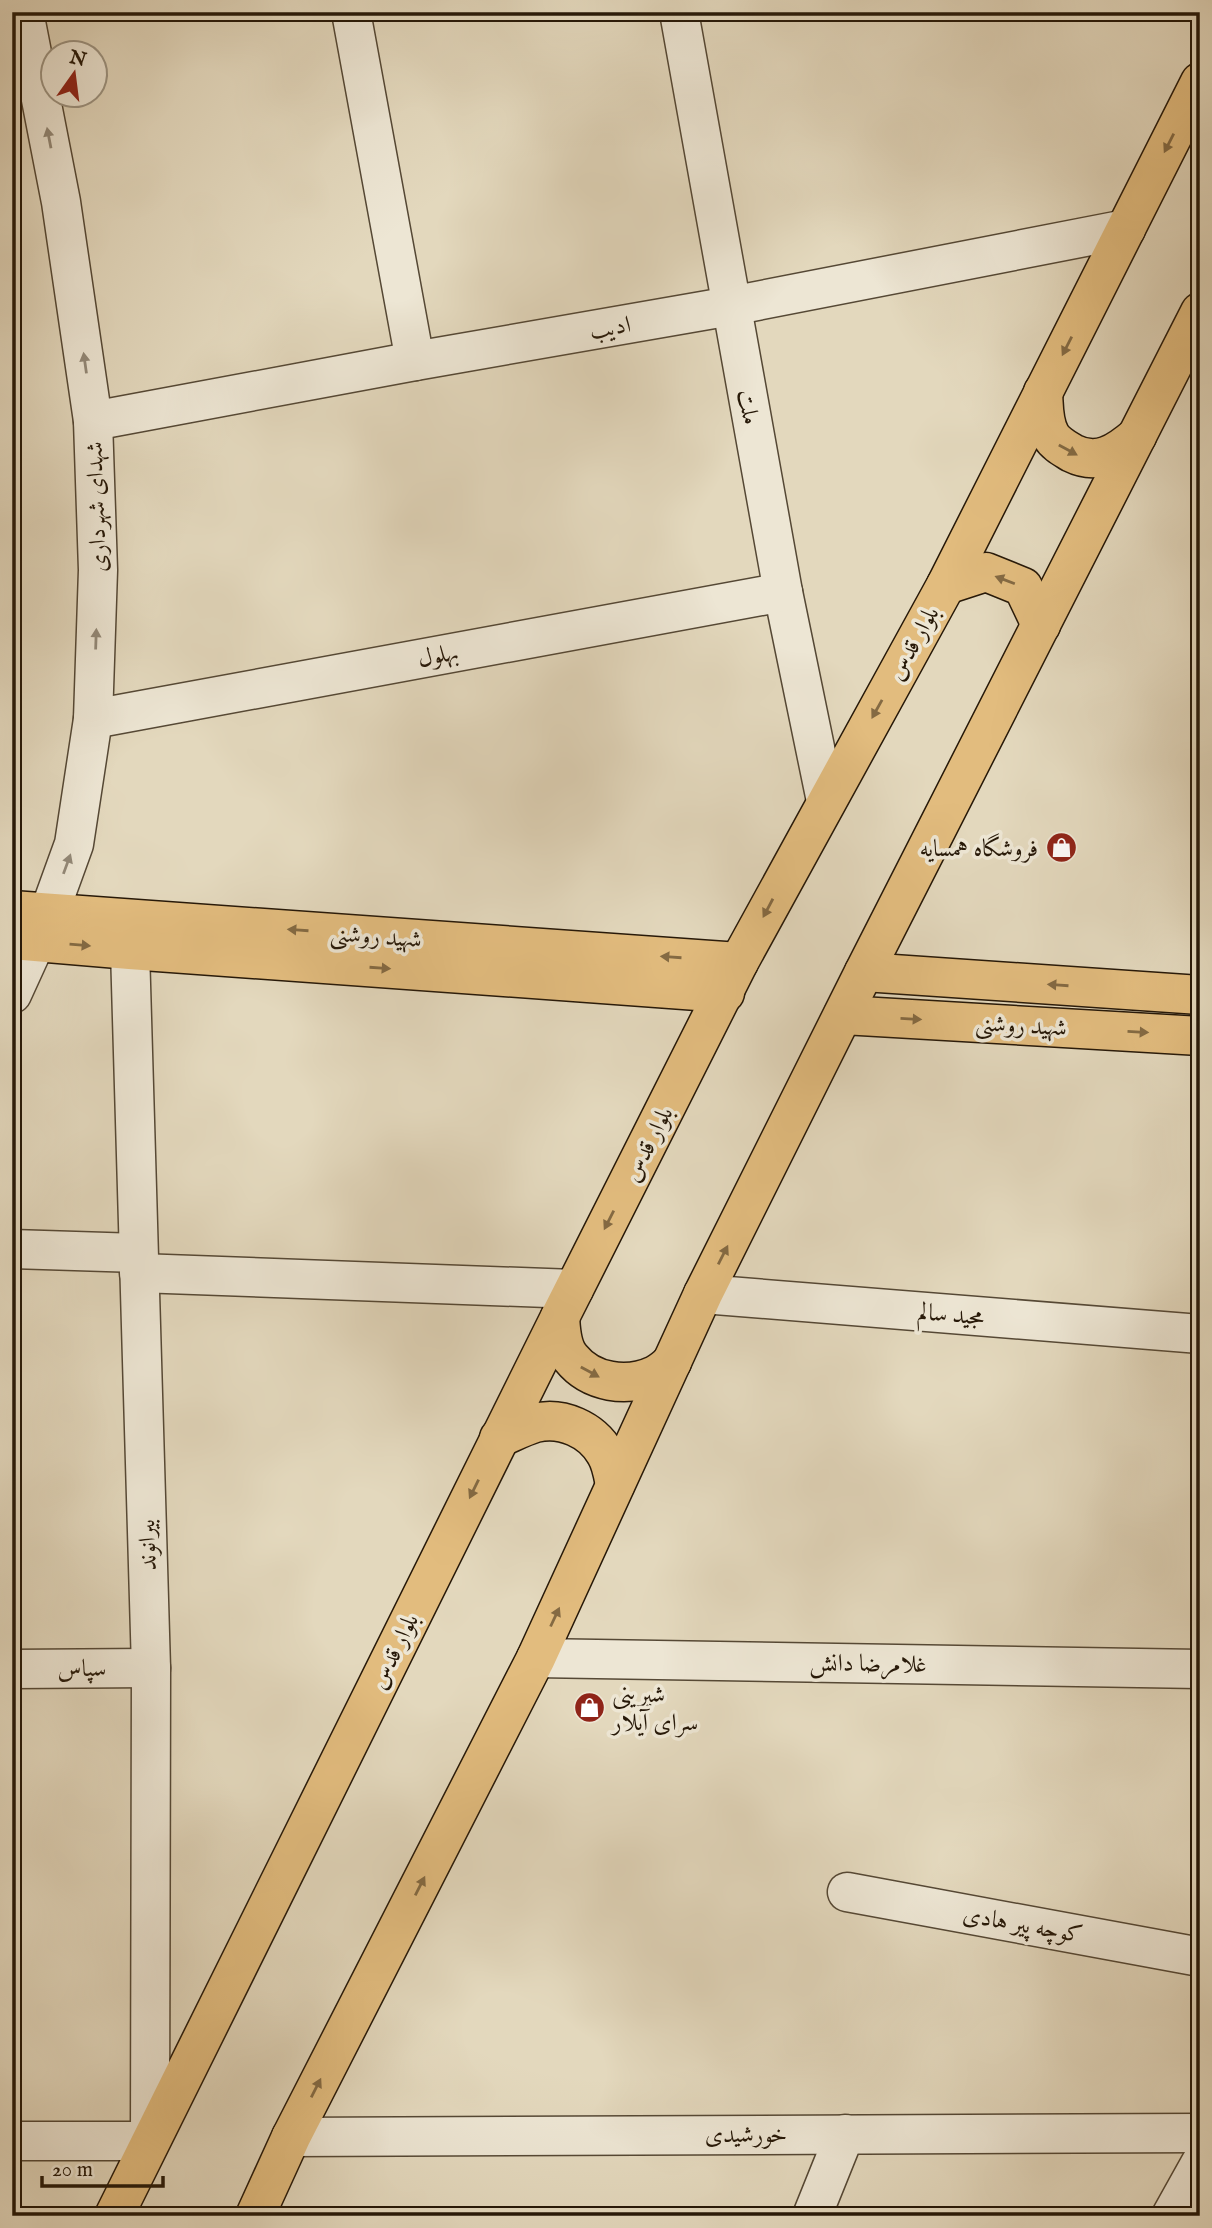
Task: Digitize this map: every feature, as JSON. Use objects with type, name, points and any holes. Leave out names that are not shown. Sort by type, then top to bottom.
[{"type":"main road","name":"بلوار قدس","points":[[114,2216],[499,1438],[732,977],[946,585],[1200,82]]},
{"type":"main road","points":[[255,2216],[292,2137],[537,1657],[703,1294],[1200,312]]},
{"type":"main road","points":[[1043,392],[1044,415],[1049,434],[1058,445],[1083,458],[1105,458],[1121,450],[1137,436]]},
{"type":"main road","points":[[946,585],[986,572],[1023,587],[1041,625]]},
{"type":"main road","name":"شهید روشنی","points":[[27,926],[130,950],[732,977]]},
{"type":"main road","name":"شهید روشنی","points":[[27,926],[732,977]]},
{"type":"main road","name":"شهید روشنی","points":[[864,972],[1200,995]]},
{"type":"main road","name":"شهید روشنی","points":[[843,1015],[1200,1036]]},
{"type":"main road","points":[[567,1303],[563,1342],[569,1357],[588,1374],[612,1382],[635,1382],[658,1374],[672,1362]]},
{"type":"main road","points":[[499,1438],[537,1423],[557,1422],[574,1426],[594,1438],[607,1455],[615,1485]]},
{"type":"street","name":"شهدای شهرداری","points":[[12,994],[27,926],[74,844],[93,719],[98,570],[93,421],[61,202],[24,12]]},
{"type":"street","points":[[351,12],[415,361]]},
{"type":"street","name":"ملت","points":[[680,12],[783,592],[826,801]]},
{"type":"street","name":"ادیب","points":[[93,421],[731,306],[1126,229]]},
{"type":"street","name":"بهلول","points":[[93,719],[783,592]]},
{"type":"street","name":"بیرانوند","points":[[130,950],[151,1668],[150,2141]]},
{"type":"street","points":[[12,1249],[567,1303]]},
{"type":"street","name":"مجید سالم","points":[[703,1294],[1200,1334]]},
{"type":"street","name":"غلامرضا دانش","points":[[537,1657],[1200,1669]]},
{"type":"street","name":"سپاس","points":[[12,1669],[151,1668]]},
{"type":"street","name":"کوچه پیر هادی","points":[[847,1892],[1200,1957]]},
{"type":"street","name":"خورشیدی","points":[[292,2137],[1200,2133]]},
{"type":"street","points":[[812,2216],[845,2134]]},
{"type":"street","points":[[12,2141],[150,2141]]},
{"type":"place","name":"فروشگاه همسایه","points":[[1061,848]]},
{"type":"place","name":"شیرینی سرای آیلار","points":[[589,1708]]}]
